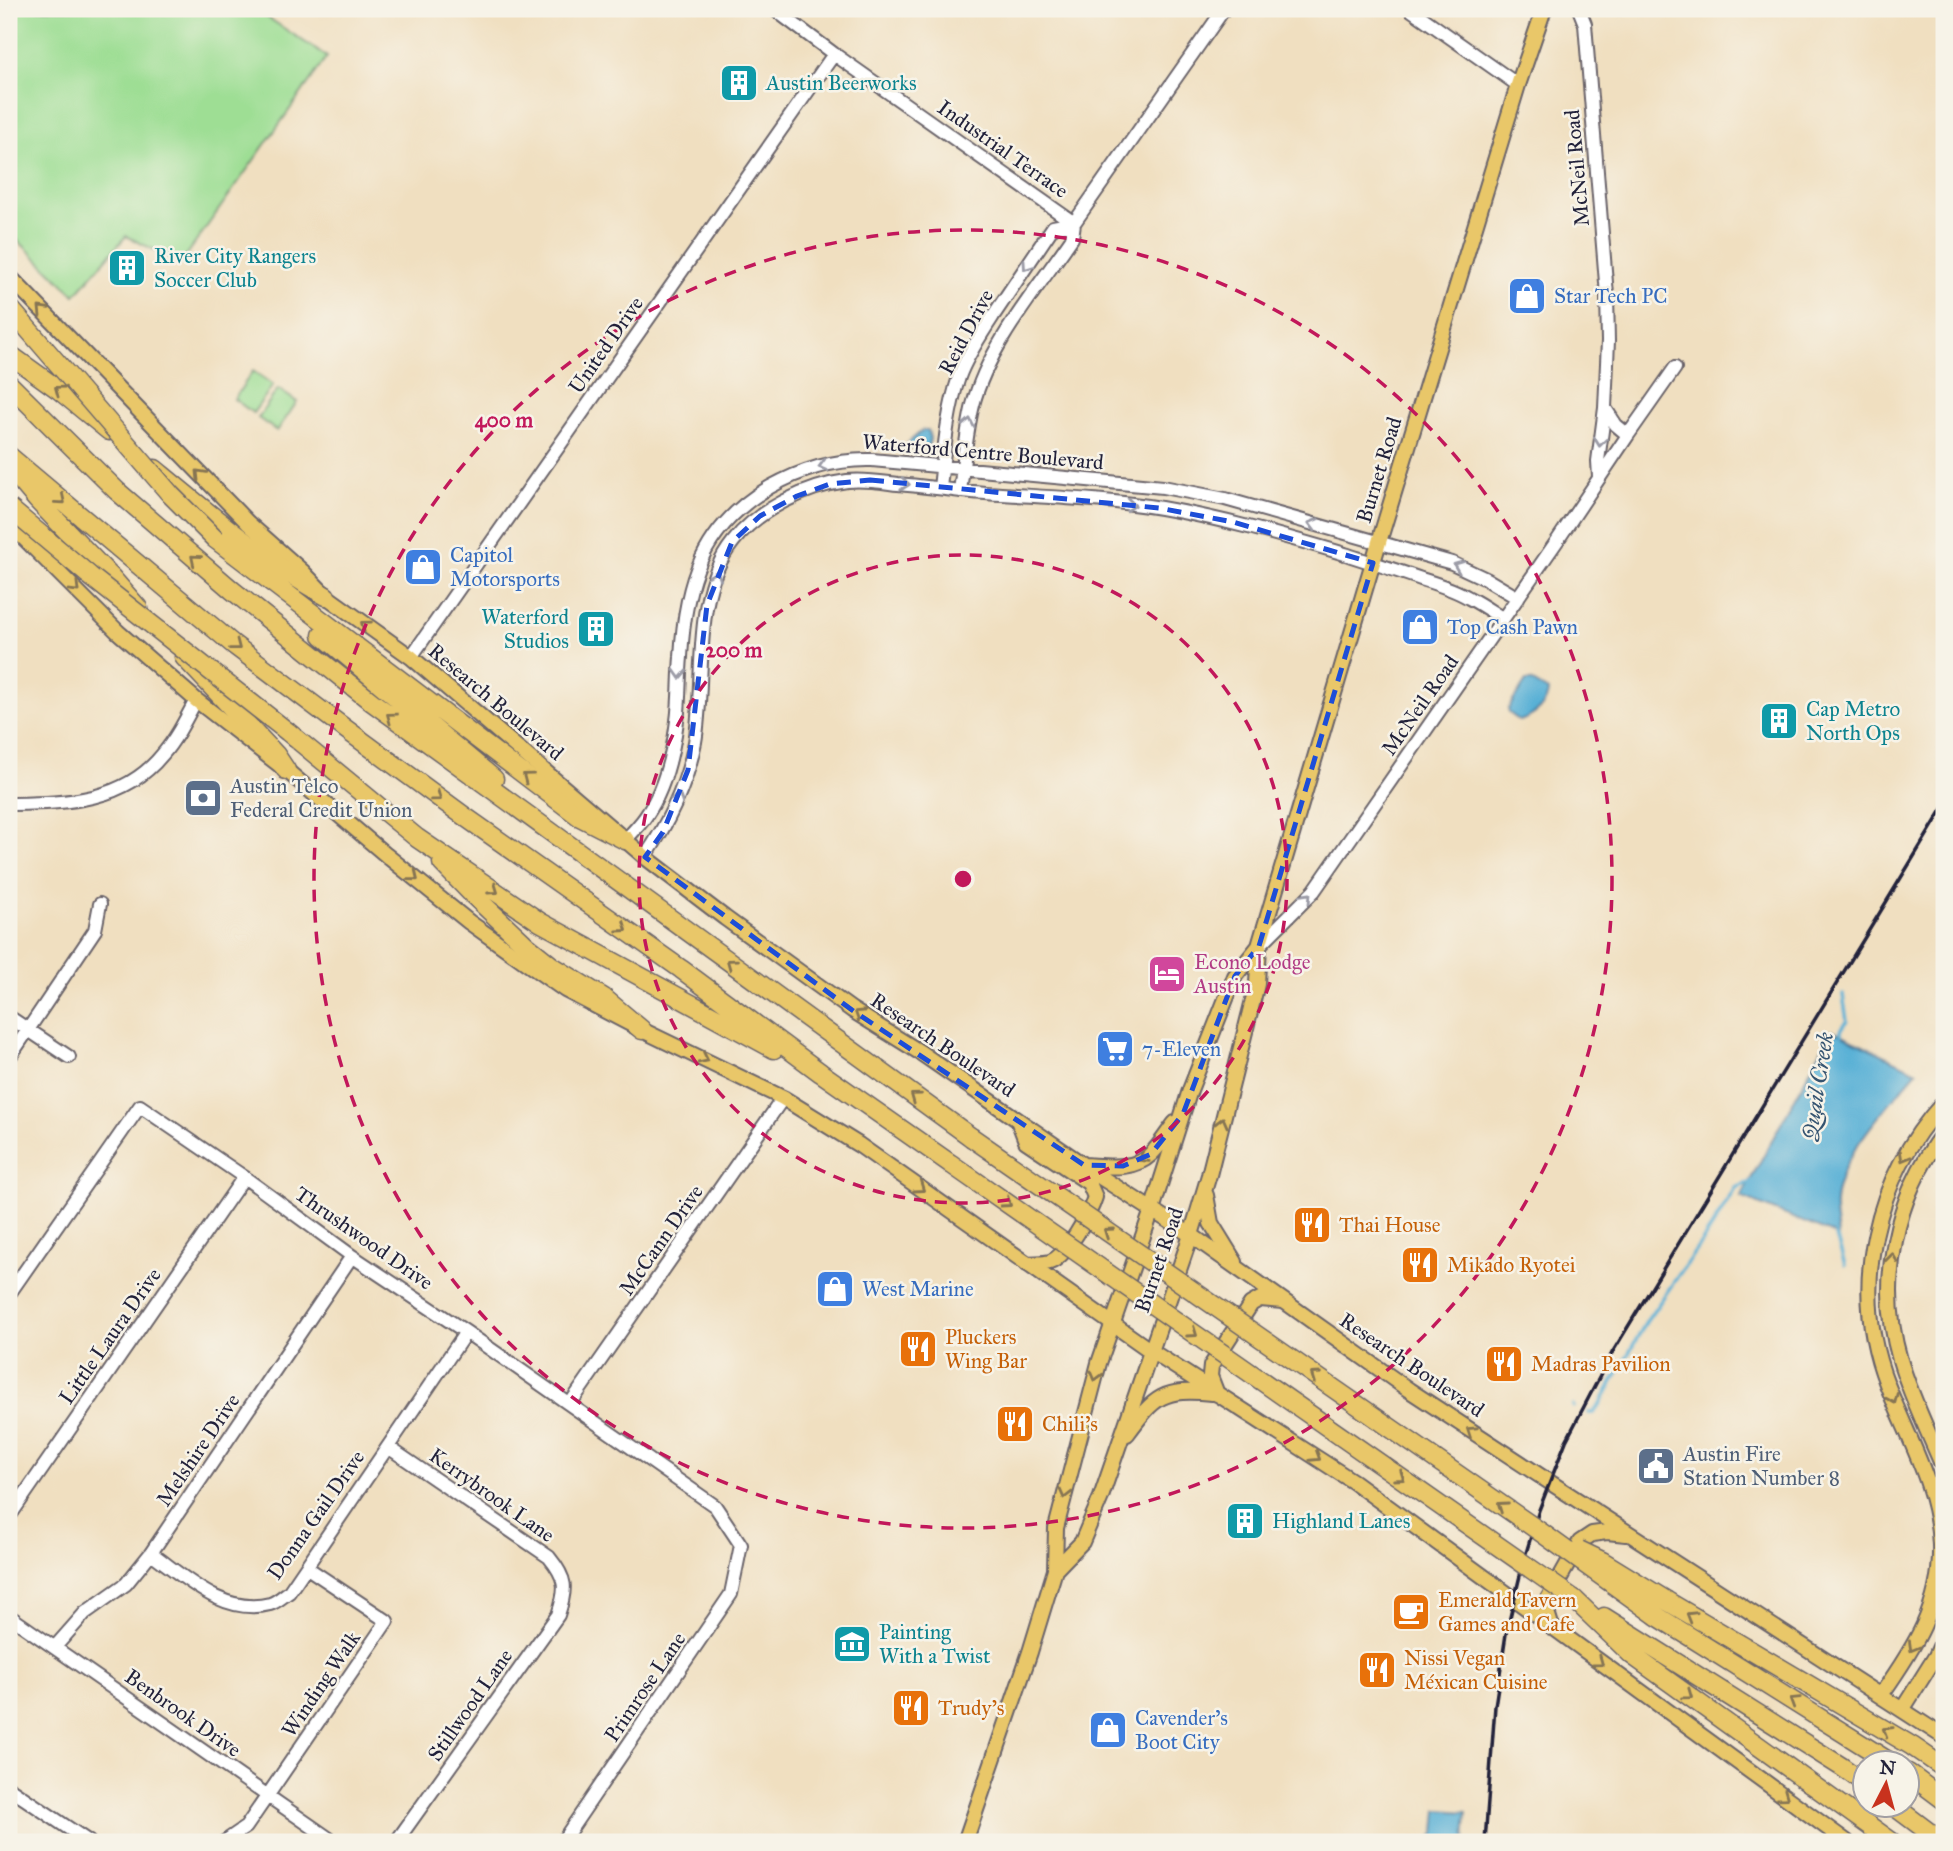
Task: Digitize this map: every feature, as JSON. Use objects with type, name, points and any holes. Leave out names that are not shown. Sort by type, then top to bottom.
[{"type":"highway","points":[[9,307],[171,495],[240,564],[566,843]]},
{"type":"highway","points":[[9,354],[59,390],[180,490],[261,552],[307,586],[326,596]]},
{"type":"highway","points":[[9,384],[117,491],[232,590],[372,702],[971,1137],[1542,1533],[1874,1750]]},
{"type":"highway","points":[[9,456],[212,626],[456,811],[681,968],[821,1073],[1574,1599],[1892,1842]]},
{"type":"highway","points":[[9,466],[37,500],[276,755],[286,770]]},
{"type":"highway","points":[[9,508],[417,838],[540,922],[821,1073]]},
{"type":"highway","points":[[215,539],[580,817],[625,840]]},
{"type":"highway","points":[[417,838],[527,946],[552,966],[604,998],[642,1030]]},
{"type":"highway","points":[[1662,1609],[1900,1739],[1944,1768]]},
{"type":"highway","points":[[1637,1648],[1852,1774]]},
{"type":"highway","points":[[1922,1784],[1944,1800]]},
{"type":"highway","points":[[1913,1820],[1942,1842]]},
{"type":"main road","name":"Burnet Road","points":[[1055,1570],[1082,1542],[1120,1443],[1191,1235],[1257,984],[1259,946],[1518,85],[1544,9]]},
{"type":"main road","name":"Research Boulevard","points":[[9,276],[248,523],[326,596],[411,657],[645,857],[725,918],[852,1010],[921,1053],[1084,1166],[1191,1235],[1409,1390],[1944,1737]]},
{"type":"main road","points":[[9,523],[118,632],[196,700],[286,770],[469,922],[565,990],[783,1098],[859,1145],[1151,1351],[1353,1482],[1847,1842]]},
{"type":"main road","name":"Burnet Road","points":[[965,1842],[1055,1570],[1056,1528],[1099,1363],[1190,1090],[1235,976],[1259,946]]},
{"type":"main road","points":[[1881,1695],[1924,1627],[1936,1587],[1940,1547],[1938,1523],[1926,1477],[1887,1384],[1874,1342],[1870,1296],[1873,1244],[1890,1184],[1914,1140],[1944,1102]]},
{"type":"main road","points":[[1084,1166],[1124,1166],[1138,1163],[1151,1154],[1183,1114]]},
{"type":"main road","points":[[1018,1120],[1026,1141],[1089,1183],[1095,1197],[1091,1209],[1063,1252],[1051,1261],[1027,1264]]},
{"type":"main road","points":[[1944,1132],[1918,1173],[1899,1220],[1890,1275],[1892,1319],[1898,1350],[1944,1469]]},
{"type":"main road","points":[[1205,1188],[1211,1223],[1240,1269]]},
{"type":"main road","points":[[1870,1296],[1890,1296]]},
{"type":"main road","points":[[1217,1394],[1210,1376],[1211,1366],[1251,1304],[1260,1299],[1284,1301]]},
{"type":"main road","points":[[1878,1355],[1898,1350]]},
{"type":"main road","points":[[1120,1443],[1146,1409],[1165,1394],[1192,1391],[1217,1394]]},
{"type":"main road","points":[[1552,1628],[1547,1612],[1548,1599],[1580,1542],[1592,1534],[1631,1534]]},
{"type":"main road","points":[[1902,1710],[1944,1639]]},
{"type":"street","name":"Industrial Terrace","points":[[774,9],[1074,223]]},
{"type":"street","name":"Reid Drive","points":[[960,491],[973,403],[988,366],[1003,339],[1072,238],[1074,223],[1224,9]]},
{"type":"street","points":[[1410,9],[1518,85]]},
{"type":"street","name":"McNeil Road","points":[[1579,9],[1585,24],[1607,295],[1608,341],[1599,477]]},
{"type":"street","name":"United Drive","points":[[411,657],[834,54]]},
{"type":"street","name":"Reid Drive","points":[[940,488],[954,397],[959,377],[969,357],[1053,227],[1074,223]]},
{"type":"street","name":"McNeil Road","points":[[1259,946],[1314,891],[1675,368]]},
{"type":"street","points":[[1605,408],[1616,425],[1628,435]]},
{"type":"street","name":"Waterford Centre Boulevard","points":[[625,840],[646,817],[664,775],[677,720],[688,599],[696,570],[709,543],[738,509],[757,495],[799,473],[823,465],[851,460],[1163,487],[1379,542],[1465,568],[1518,598]]},
{"type":"street","name":"Waterford Centre Boulevard","points":[[645,857],[663,831],[688,770],[695,739],[707,605],[721,562],[732,542],[778,504],[830,484],[870,480],[960,491],[1159,508],[1233,522],[1373,563],[1452,590],[1503,619]]},
{"type":"street","points":[[9,804],[76,801],[126,784],[163,755],[196,700]]},
{"type":"street","points":[[9,1058],[95,930],[100,904]]},
{"type":"street","points":[[9,1017],[69,1057]]},
{"type":"street","name":"McCann Drive","points":[[570,1404],[783,1098]]},
{"type":"street","name":"Thrushwood Drive","points":[[9,1294],[140,1106],[715,1506],[741,1545]]},
{"type":"street","name":"Little Laura Drive","points":[[9,1517],[244,1177]]},
{"type":"street","name":"Melshire Drive","points":[[55,1647],[85,1613],[126,1584],[151,1553],[352,1256]]},
{"type":"street","name":"Donna Gail Drive","points":[[151,1553],[217,1599],[246,1606],[272,1604],[289,1592],[466,1332]]},
{"type":"street","name":"Kerrybrook Lane","points":[[388,1447],[549,1557],[560,1571],[564,1585]]},
{"type":"street","name":"Primrose Lane","points":[[562,1842],[731,1594],[741,1545]]},
{"type":"street","name":"Winding Walk","points":[[224,1842],[246,1827],[387,1620],[306,1567]]},
{"type":"street","name":"Stillwood Lane","points":[[396,1842],[558,1615],[564,1585]]},
{"type":"street","name":"Benbrook Drive","points":[[9,1616],[334,1842]]},
{"type":"street","points":[[9,1788],[89,1842]]},
{"type":"highlighted area","points":[[870,480],[1159,508],[1233,522],[1373,563],[1259,946],[1235,976],[1183,1114],[1151,1154],[1123,1166],[1084,1165],[852,1010],[645,857],[663,832],[688,770],[707,605],[732,542],[760,516],[797,496],[830,484]]},
{"type":"green space","points":[[9,9],[255,9],[327,57],[181,263],[126,236],[75,295],[9,232]]},
{"type":"green space","points":[[253,371],[273,385],[253,413],[234,399]]},
{"type":"green space","points":[[278,389],[297,402],[277,431],[258,418]]},
{"type":"water","points":[[923,430],[928,430],[928,446],[908,447],[908,443]]},
{"type":"water","points":[[1526,681],[1548,691],[1539,710],[1520,721],[1509,713],[1508,709]]},
{"type":"water","points":[[1832,1030],[1917,1071],[1866,1133],[1845,1167],[1835,1203],[1838,1236],[1741,1197]]},
{"type":"water","points":[[1438,1810],[1467,1812],[1465,1842],[1429,1842],[1436,1832]]},
{"type":"waterway","name":"Quail Creek","points":[[1841,1036],[1841,1030],[1847,1021],[1843,995]]},
{"type":"waterway","points":[[1588,1413],[1593,1413],[1600,1405],[1646,1322],[1712,1227],[1735,1188],[1754,1181]]},
{"type":"waterway","name":"Quail Creek","points":[[1835,1233],[1845,1265]]},
{"type":"railway","points":[[1485,1842],[1495,1706],[1506,1634],[1539,1510],[1566,1441],[1612,1353],[1944,807]]},
{"type":"place","name":"Austin Beerworks","points":[[739,83]]},
{"type":"place","name":"River City Rangers Soccer Club","points":[[127,268]]},
{"type":"place","name":"Star Tech PC","points":[[1527,296]]},
{"type":"place","name":"Capitol Motorsports","points":[[423,567]]},
{"type":"place","name":"Top Cash Pawn","points":[[1420,627]]},
{"type":"place","name":"Waterford Studios","points":[[596,629]]},
{"type":"place","name":"Cap Metro North Ops","points":[[1779,721]]},
{"type":"place","name":"Austin Telco Federal Credit Union","points":[[203,798]]},
{"type":"place","name":"Econo Lodge Austin","points":[[1167,974]]},
{"type":"place","name":"7-Eleven","points":[[1115,1049]]},
{"type":"place","name":"Thai House","points":[[1312,1225]]},
{"type":"place","name":"Mikado Ryotei","points":[[1420,1265]]},
{"type":"place","name":"West Marine","points":[[835,1289]]},
{"type":"place","name":"Pluckers Wing Bar","points":[[918,1349]]},
{"type":"place","name":"Madras Pavilion","points":[[1504,1364]]},
{"type":"place","name":"Chili's","points":[[1015,1424]]},
{"type":"place","name":"Austin Fire Station Number 8","points":[[1656,1466]]},
{"type":"place","name":"Highland Lanes","points":[[1245,1521]]},
{"type":"place","name":"Emerald Tavern Games and Cafe","points":[[1411,1612]]},
{"type":"place","name":"Painting With a Twist","points":[[852,1644]]},
{"type":"place","name":"Nissi Vegan Méxican Cuisine","points":[[1377,1670]]},
{"type":"place","name":"Trudy's","points":[[911,1708]]},
{"type":"place","name":"Cavender's Boot City","points":[[1108,1730]]}]
